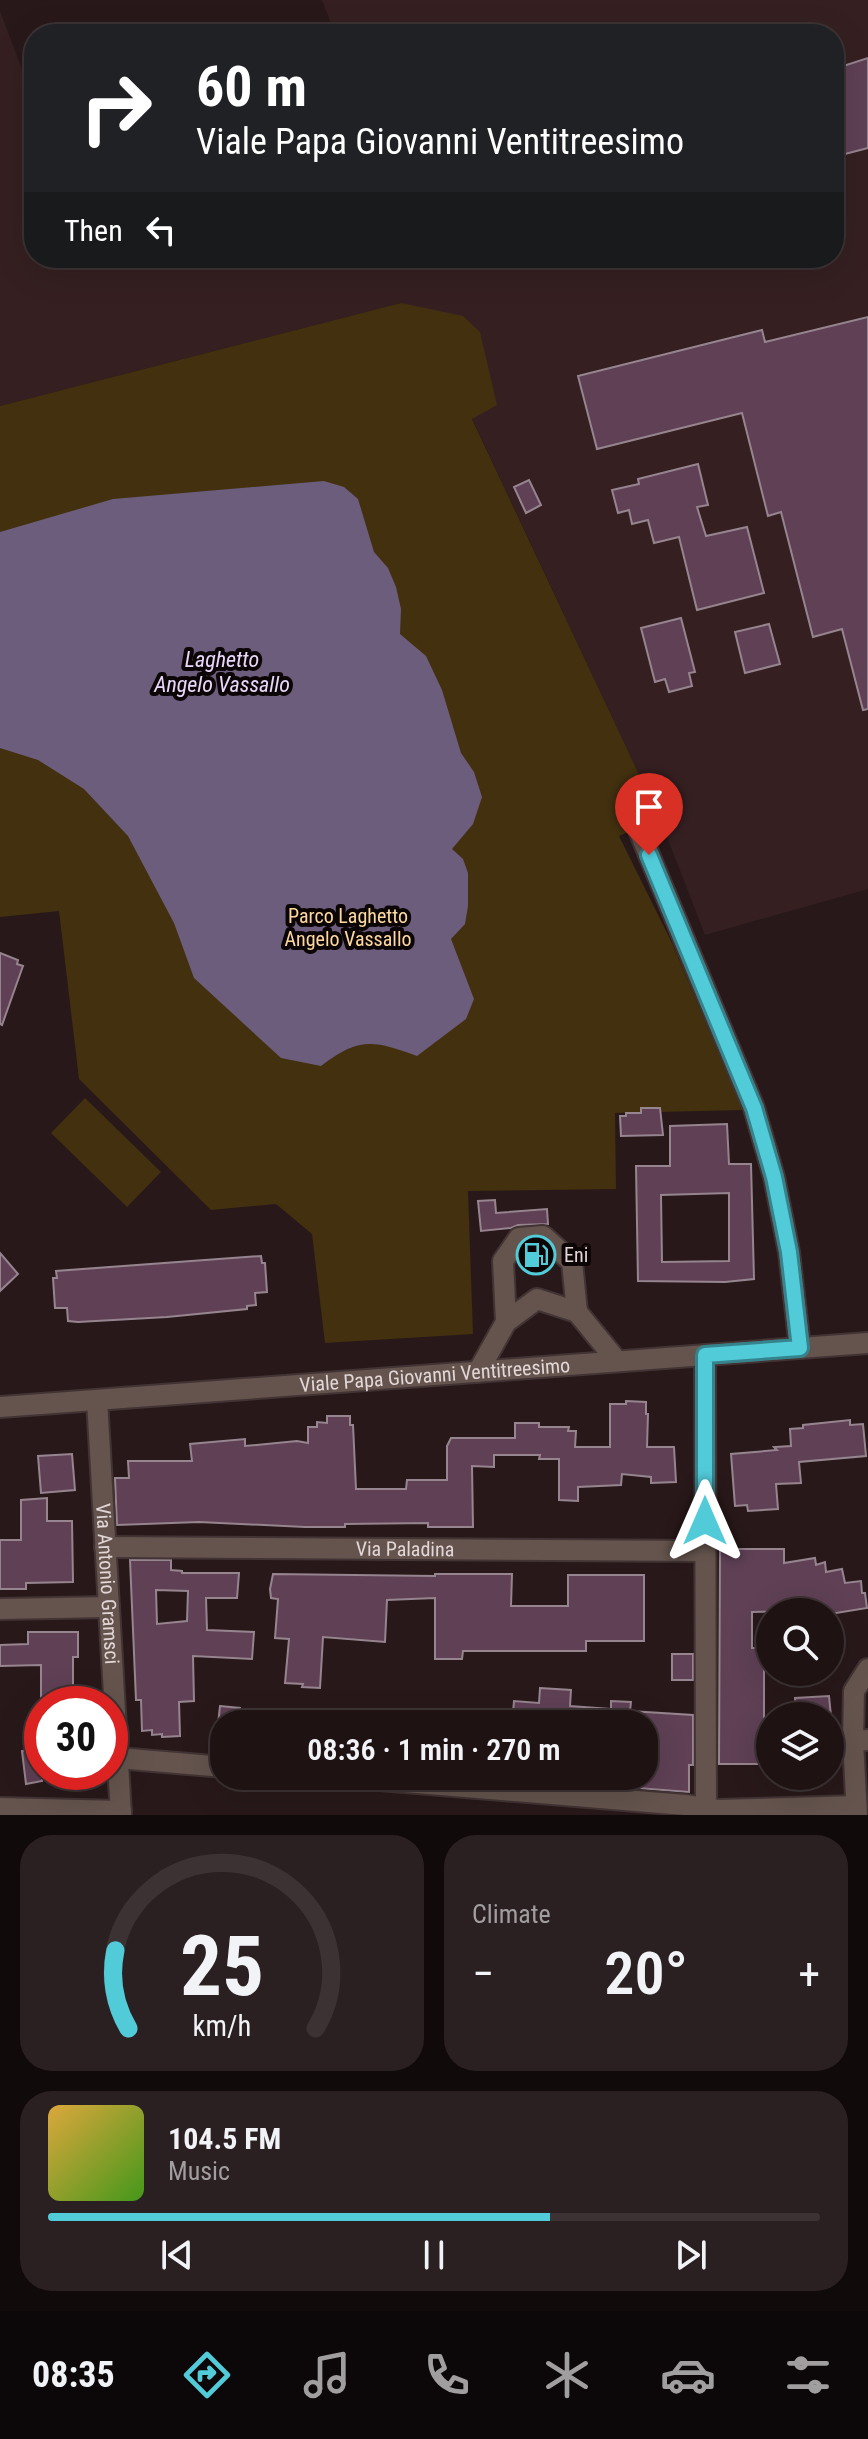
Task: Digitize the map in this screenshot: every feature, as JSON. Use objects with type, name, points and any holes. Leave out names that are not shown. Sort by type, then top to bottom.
[{"type":"street","points":[[640,833],[754,1108],[774,1177],[789,1252],[800,1348]]},
{"type":"street","points":[[506,1322],[503,1261],[519,1238],[543,1236],[572,1262],[577,1312]]},
{"type":"street","points":[[478,1372],[506,1322],[537,1299],[577,1312],[617,1361]]},
{"type":"street","name":"Viale Papa Giovanni Ventitreesimo","points":[[0,1407],[868,1343]]},
{"type":"street","points":[[705,1355],[706,1812]]},
{"type":"street","name":"Via Antonio Gramsci","points":[[97,1400],[114,1686]]},
{"type":"street","name":"Via Paladina","points":[[105,1547],[705,1551]]},
{"type":"street","points":[[0,1609],[109,1607]]},
{"type":"street","points":[[502,1790],[706,1812],[857,1810],[860,1740],[854,1691],[868,1669]]},
{"type":"street","points":[[128,1759],[210,1766]]},
{"type":"street","name":"Via Antonio Gramsci","points":[[120,1790],[121,1813]]},
{"type":"street","points":[[0,1808],[121,1813]]},
{"type":"shaded area","points":[[322,0],[868,0],[868,889],[705,935],[660,819],[472,418],[401,303],[0,406],[0,11],[24,75],[24,268],[844,268],[844,24],[331,24]]},
{"type":"green space","name":"Parco Laghetto Angelo Vassallo","points":[[401,303],[463,316],[480,332],[497,405],[472,419],[660,819],[619,836],[673,945],[743,1110],[615,1113],[616,1189],[468,1191],[473,1334],[325,1343],[312,1234],[276,1204],[211,1210],[79,1079],[59,911],[0,917],[0,406]]},
{"type":"green space","points":[[85,1098],[161,1172],[127,1207],[51,1133]]},
{"type":"water","name":"Laghetto Angelo Vassallo","points":[[324,481],[344,487],[358,499],[374,552],[388,568],[396,587],[401,609],[400,634],[426,656],[442,690],[461,753],[474,772],[482,797],[473,824],[452,849],[463,859],[468,873],[465,924],[451,939],[474,999],[466,1019],[417,1056],[367,1044],[346,1050],[321,1066],[281,1058],[194,978],[174,923],[128,836],[84,789],[38,760],[0,748],[0,532],[113,499]]},
{"type":"building","points":[[868,58],[868,148],[845,154],[844,150],[844,66]]},
{"type":"building","points":[[868,317],[868,709],[863,710],[842,629],[813,637],[781,512],[768,516],[742,413],[597,449],[578,376],[762,330],[765,342]]},
{"type":"building","points":[[698,464],[708,505],[697,507],[706,536],[747,527],[764,593],[697,610],[679,537],[654,543],[648,520],[632,524],[629,510],[618,513],[612,490],[639,484],[638,479]]},
{"type":"building","points":[[529,480],[541,505],[526,513],[514,487]]},
{"type":"building","points":[[681,618],[695,672],[689,673],[692,686],[669,692],[665,679],[655,682],[641,628]]},
{"type":"building","points":[[769,624],[780,664],[745,673],[735,632]]},
{"type":"building","points":[[0,953],[18,960],[17,964],[23,966],[2,1025],[0,1024]]},
{"type":"building","points":[[641,1108],[660,1108],[663,1135],[621,1136],[620,1116],[641,1113]]},
{"type":"building","points":[[727,1124],[729,1164],[751,1164],[754,1279],[725,1282],[638,1281],[636,1166],[670,1166],[670,1126]],"holes":[[[729,1193],[729,1261],[662,1262],[661,1195]]]},
{"type":"building","points":[[495,1200],[496,1213],[547,1209],[548,1224],[481,1231],[478,1201]]},
{"type":"building","points":[[538,1249],[542,1253],[543,1269],[526,1270],[525,1252]]},
{"type":"building","points":[[0,1253],[18,1274],[0,1291]]},
{"type":"building","points":[[261,1256],[262,1263],[265,1263],[267,1292],[255,1293],[256,1305],[247,1306],[247,1309],[78,1322],[68,1321],[67,1308],[55,1308],[53,1278],[57,1278],[56,1271]]},
{"type":"building","points":[[626,1401],[646,1402],[647,1447],[674,1447],[676,1482],[651,1483],[651,1477],[622,1474],[621,1485],[578,1487],[578,1501],[559,1500],[559,1459],[539,1459],[540,1455],[494,1455],[494,1467],[472,1466],[473,1527],[428,1527],[428,1523],[345,1524],[345,1527],[199,1522],[117,1525],[115,1478],[129,1478],[128,1461],[192,1461],[190,1444],[245,1439],[245,1446],[297,1441],[308,1443],[308,1427],[317,1427],[317,1422],[327,1423],[327,1416],[350,1416],[356,1489],[406,1489],[407,1480],[447,1480],[447,1446],[451,1438],[515,1438],[515,1423],[569,1427],[568,1431],[576,1431],[575,1447],[610,1447],[610,1404],[626,1404]]},
{"type":"building","points":[[850,1420],[850,1425],[863,1424],[866,1456],[799,1462],[801,1483],[776,1484],[778,1509],[748,1511],[747,1505],[735,1506],[731,1454],[791,1446],[790,1429]]},
{"type":"building","points":[[72,1454],[75,1490],[41,1493],[38,1456]]},
{"type":"building","points":[[47,1498],[47,1521],[72,1521],[73,1582],[26,1583],[26,1589],[0,1589],[0,1540],[21,1540],[21,1500]]},
{"type":"building","points":[[720,1549],[784,1549],[784,1563],[815,1558],[816,1565],[825,1562],[826,1572],[842,1569],[845,1583],[861,1581],[867,1608],[844,1612],[844,1598],[756,1598],[756,1612],[752,1612],[752,1648],[756,1648],[756,1686],[764,1686],[764,1702],[756,1702],[756,1764],[719,1764]]},
{"type":"building","points":[[130,1560],[171,1560],[171,1570],[182,1573],[239,1573],[237,1598],[206,1598],[207,1630],[254,1632],[252,1659],[193,1656],[194,1701],[179,1702],[180,1736],[162,1737],[162,1734],[152,1735],[152,1730],[142,1731],[141,1700],[136,1700]],"holes":[[[156,1590],[188,1591],[187,1621],[157,1624]]]},
{"type":"building","points":[[273,1574],[512,1574],[511,1606],[568,1606],[568,1575],[644,1575],[644,1641],[586,1641],[586,1651],[463,1651],[462,1659],[435,1659],[435,1598],[387,1600],[385,1642],[323,1637],[320,1688],[302,1687],[303,1684],[285,1683],[289,1639],[275,1638],[278,1599],[271,1598]]},
{"type":"building","points":[[28,1632],[78,1632],[78,1657],[73,1657],[73,1686],[41,1686],[41,1665],[0,1666],[0,1645],[28,1644]]},
{"type":"building","points":[[672,1654],[693,1654],[693,1680],[672,1680]]},
{"type":"building","points":[[540,1688],[571,1690],[570,1706],[611,1709],[611,1701],[631,1702],[630,1710],[513,1710],[514,1701],[539,1703]]},
{"type":"building","points":[[829,1696],[830,1702],[795,1702],[795,1698]]},
{"type":"building","points":[[220,1706],[240,1708],[240,1710],[220,1710]]},
{"type":"building","points":[[658,1713],[693,1715],[693,1765],[689,1765],[689,1792],[658,1790]]},
{"type":"place","name":"Eni","points":[[536,1255]]},
{"type":"route","points":[[649,855],[754,1108],[774,1177],[789,1252],[800,1348],[705,1355],[705,1521]]}]
